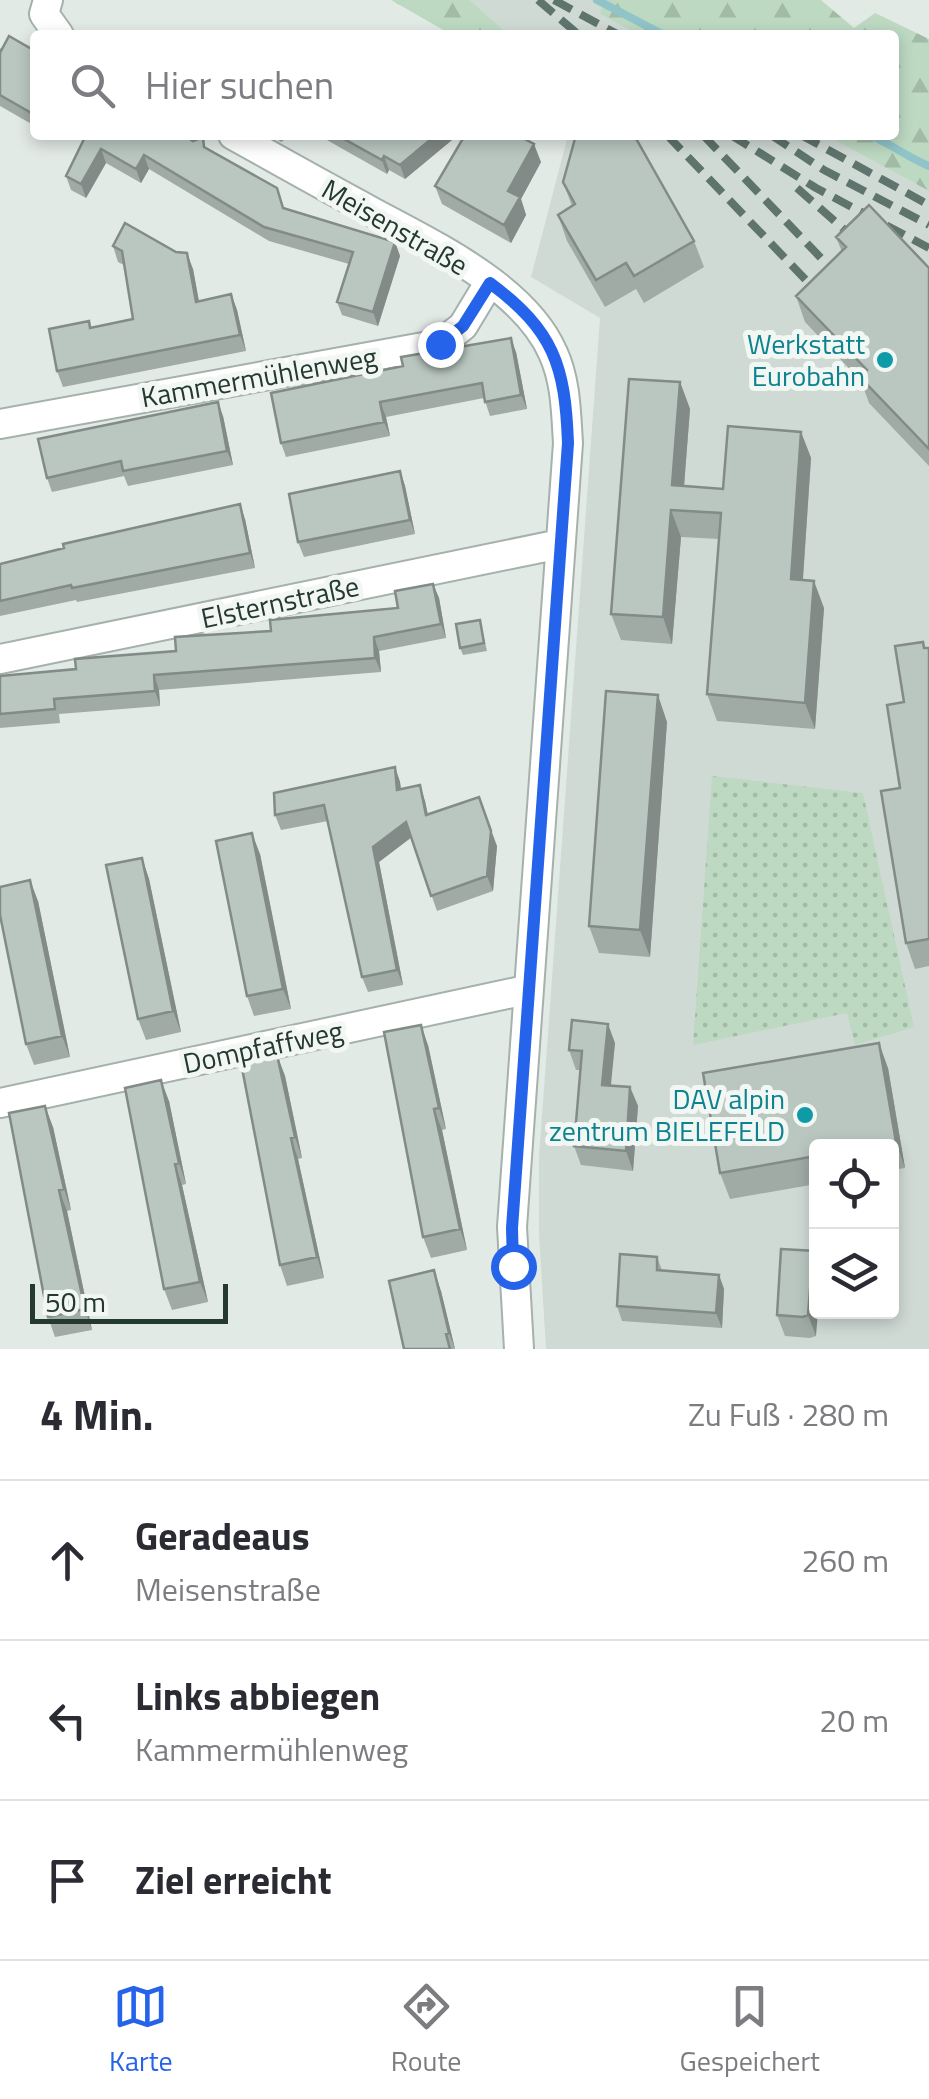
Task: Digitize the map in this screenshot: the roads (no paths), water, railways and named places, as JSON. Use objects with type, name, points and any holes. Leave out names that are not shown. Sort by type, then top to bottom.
[{"type":"street","name":"Meisenstraße","points":[[241,140],[462,262],[518,305],[542,334],[566,396],[568,443],[512,1228],[519,1349]]},
{"type":"street","name":"Kammermühlenweg","points":[[0,424],[440,344],[463,326],[490,283]]},
{"type":"street","name":"Elsternstraße","points":[[0,659],[560,544]]},
{"type":"street","name":"Dompfaffweg","points":[[0,1103],[526,990]]},
{"type":"waterway","points":[[597,0],[654,30]]},
{"type":"waterway","points":[[880,140],[929,166]]},
{"type":"railway","points":[[538,0],[573,30]]},
{"type":"railway","points":[[554,0],[610,30]]},
{"type":"railway","points":[[672,140],[827,302]]},
{"type":"railway","points":[[708,140],[846,284]]},
{"type":"railway","points":[[739,140],[816,188],[929,248]]},
{"type":"railway","points":[[779,140],[824,170],[929,225]]},
{"type":"railway","points":[[810,140],[929,205]]},
{"type":"railway","points":[[797,188],[864,247]]},
{"type":"place","name":"Werkstatt Eurobahn","points":[[885,360]]},
{"type":"place","name":"DAV alpin zentrum BIELEFELD","points":[[805,1115]]}]
